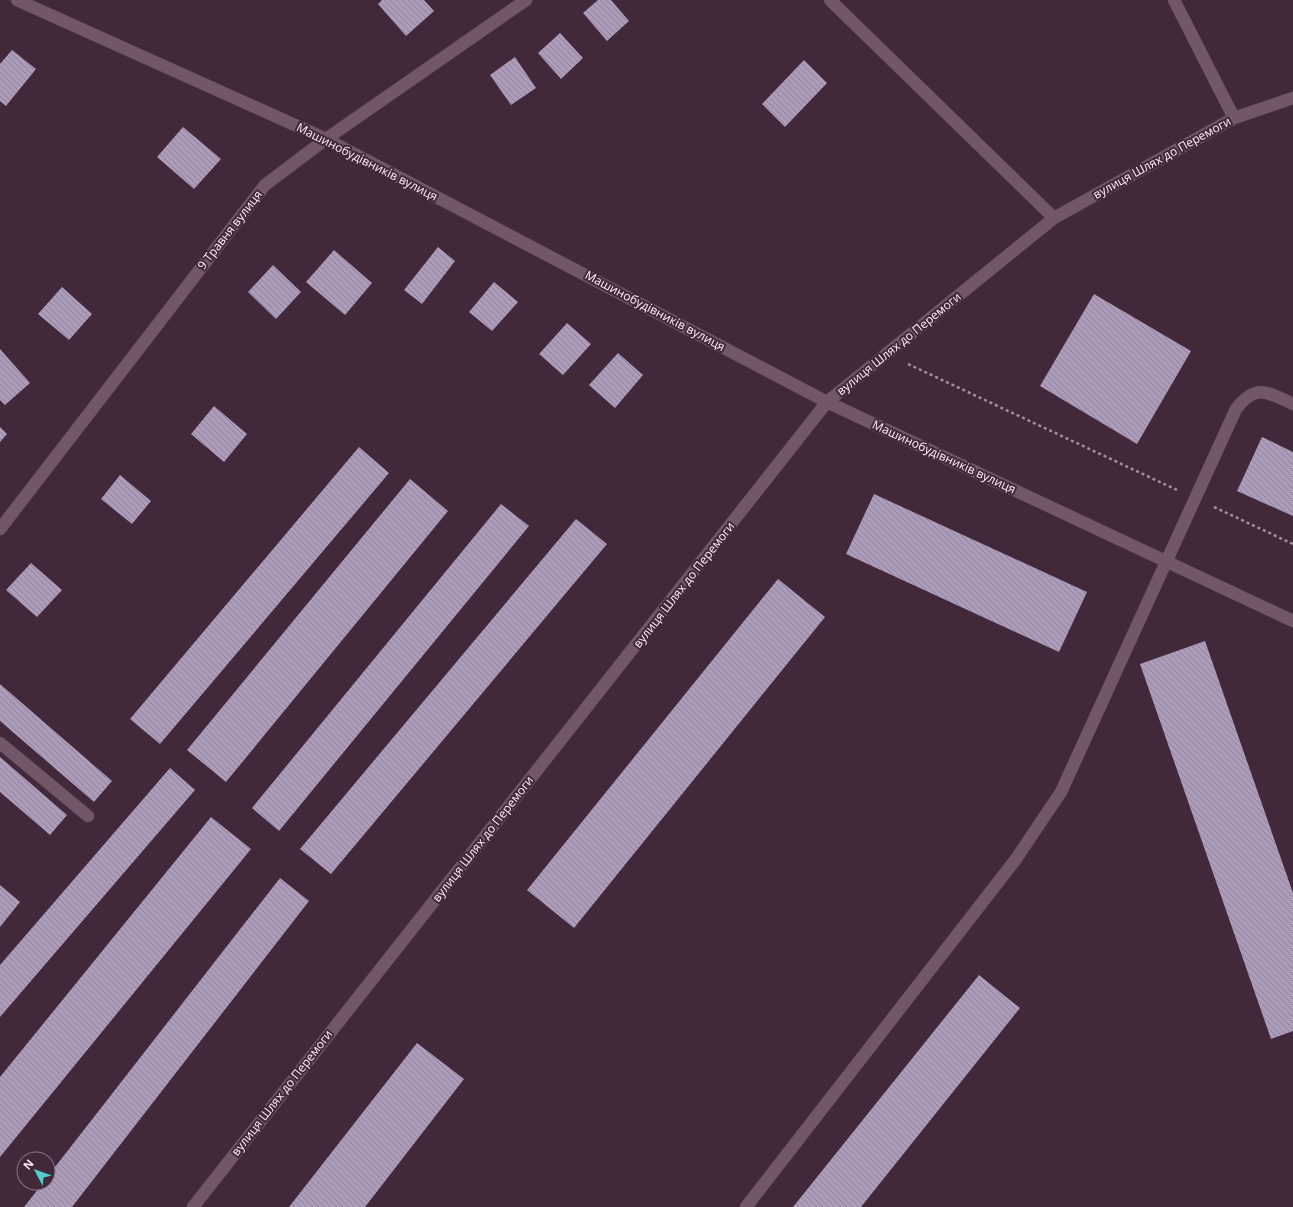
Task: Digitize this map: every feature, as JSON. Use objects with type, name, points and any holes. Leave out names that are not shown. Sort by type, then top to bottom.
[{"type":"street","name":"Машинобудівників вулиця","points":[[17,0],[326,140],[827,402],[1293,621]]},
{"type":"street","name":"9 Травня вулиця","points":[[0,529],[265,185],[326,140],[526,0]]},
{"type":"street","points":[[830,0],[1054,218]]},
{"type":"street","points":[[1174,0],[1234,118]]},
{"type":"street","name":"вулиця Шлях до Перемоги","points":[[193,1207],[827,402],[1054,218],[1234,118],[1293,98]]},
{"type":"street","points":[[746,1207],[1016,860],[1061,792],[1236,409],[1243,400],[1254,393],[1268,392],[1293,404]]},
{"type":"street","points":[[0,744],[88,816]]},
{"type":"path","points":[[886,354],[1179,491]]},
{"type":"path","points":[[1207,504],[1293,544]]},
{"type":"building","points":[[382,0],[424,0],[434,11],[406,36],[378,4]]},
{"type":"building","points":[[598,0],[611,0],[629,21],[607,41],[583,13]]},
{"type":"building","points":[[560,33],[583,58],[561,79],[538,53]]},
{"type":"building","points":[[12,50],[36,69],[6,106],[0,101],[0,64]]},
{"type":"building","points":[[515,57],[536,88],[511,105],[490,75]]},
{"type":"building","points":[[804,60],[827,83],[785,127],[762,104]]},
{"type":"building","points":[[183,127],[221,159],[194,189],[157,157]]},
{"type":"building","points":[[438,247],[455,261],[422,304],[404,290]]},
{"type":"building","points":[[334,250],[372,283],[345,315],[306,282]]},
{"type":"building","points":[[273,265],[301,292],[276,319],[248,292]]},
{"type":"building","points":[[494,282],[518,302],[492,331],[469,312]]},
{"type":"building","points":[[62,287],[92,314],[69,340],[38,314]]},
{"type":"building","points":[[1094,294],[1191,351],[1137,444],[1040,386]]},
{"type":"building","points":[[567,323],[591,344],[563,375],[539,354]]},
{"type":"building","points":[[0,349],[30,383],[5,405],[0,400]]},
{"type":"building","points":[[618,353],[643,375],[615,408],[589,385]]},
{"type":"building","points":[[214,406],[247,434],[224,462],[191,434]]},
{"type":"building","points":[[0,427],[7,434],[0,442]]},
{"type":"building","points":[[1262,437],[1293,452],[1293,516],[1237,491]]},
{"type":"building","points":[[359,447],[389,473],[160,744],[130,719]]},
{"type":"building","points":[[120,475],[151,501],[132,524],[101,499]]},
{"type":"building","points":[[410,479],[448,511],[226,782],[187,750]]},
{"type":"building","points":[[874,494],[1087,592],[1059,652],[846,554]]},
{"type":"building","points":[[501,504],[529,526],[279,831],[252,808]]},
{"type":"building","points":[[576,519],[607,544],[331,874],[300,849]]},
{"type":"building","points":[[31,563],[62,590],[37,617],[6,590]]},
{"type":"building","points":[[778,579],[825,617],[574,928],[527,890]]},
{"type":"building","points":[[1205,641],[1293,893],[1293,1031],[1271,1039],[1140,664]]},
{"type":"building","points":[[0,684],[112,781],[94,802],[0,721]]},
{"type":"building","points":[[0,757],[67,815],[50,835],[0,792]]},
{"type":"building","points":[[170,768],[195,790],[0,1017],[0,965]]},
{"type":"building","points":[[211,817],[251,849],[0,1157],[0,1077]]},
{"type":"building","points":[[280,878],[309,901],[72,1207],[24,1207],[37,1191],[56,1191],[56,1166]]},
{"type":"building","points":[[0,885],[20,902],[0,927]]},
{"type":"building","points":[[979,975],[1020,1008],[861,1207],[793,1207]]},
{"type":"building","points":[[417,1043],[464,1079],[365,1207],[289,1207]]}]
